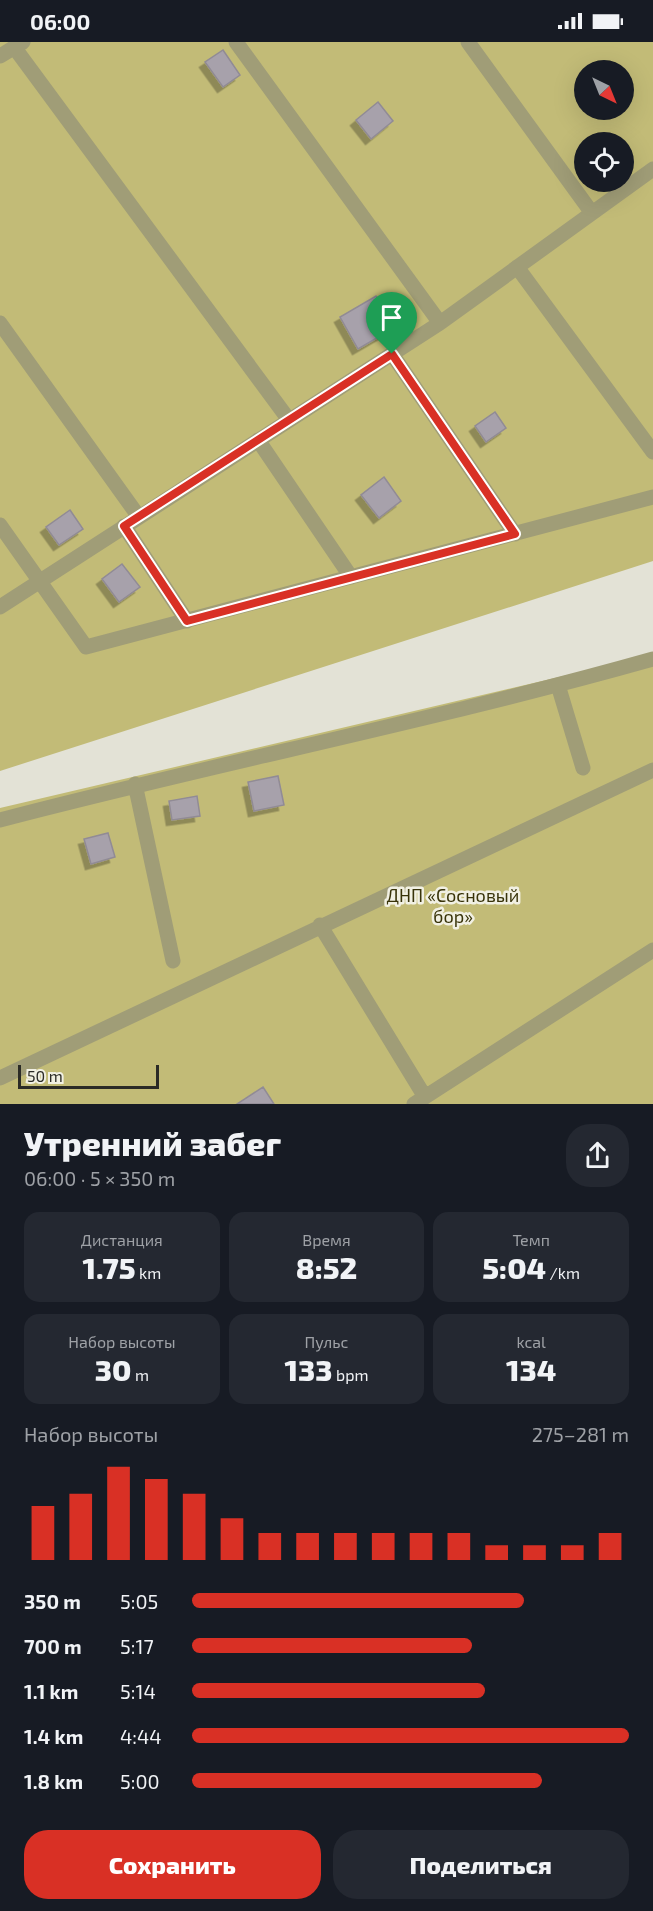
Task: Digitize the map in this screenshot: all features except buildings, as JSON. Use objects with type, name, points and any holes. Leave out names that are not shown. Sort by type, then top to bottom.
[{"type":"lane","points":[[236,42],[440,323]]},
{"type":"lane","points":[[468,42],[592,213]]},
{"type":"lane","points":[[0,56],[19,45],[289,420]]},
{"type":"lane","points":[[0,607],[440,323],[648,172],[653,188]]},
{"type":"lane","points":[[517,267],[653,452]]},
{"type":"lane","points":[[0,323],[139,517]]},
{"type":"lane","points":[[392,354],[515,534]]},
{"type":"lane","points":[[258,440],[351,577]]},
{"type":"lane","points":[[0,525],[86,647],[653,497]]},
{"type":"lane","points":[[124,526],[187,621]]},
{"type":"lane","points":[[0,820],[135,784],[558,685],[653,658]]},
{"type":"lane","points":[[558,685],[583,768]]},
{"type":"lane","points":[[0,1078],[320,925],[653,770]]},
{"type":"lane","points":[[135,784],[173,962]]},
{"type":"lane","points":[[320,925],[420,1101],[653,950]]},
{"type":"green space","points":[[0,42],[653,42],[653,561],[0,771]]},
{"type":"green space","name":"ДНП «Сосновый бор»","points":[[653,655],[653,1104],[0,1104],[0,808]]},
{"type":"route","points":[[392,354],[515,534],[187,621],[124,526],[392,354]]}]
